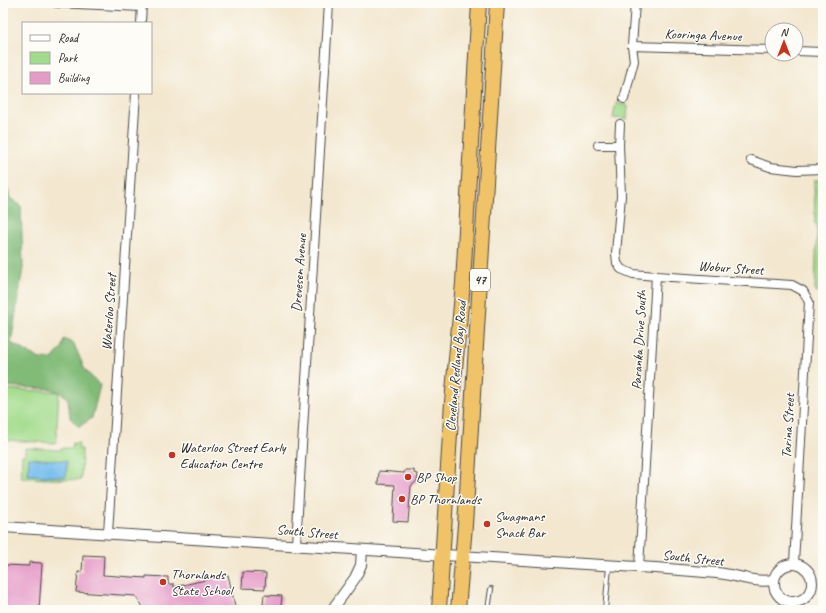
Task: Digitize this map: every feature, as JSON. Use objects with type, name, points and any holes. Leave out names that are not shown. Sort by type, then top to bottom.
[{"type":"highway","name":"Cleveland Redland Bay Road","points":[[439,610],[452,402],[463,283],[479,3]]},
{"type":"highway","name":"Cleveland Redland Bay Road","points":[[458,610],[463,556],[497,3]]},
{"type":"street","points":[[56,3],[142,5],[141,22]]},
{"type":"street","name":"Drevesen Avenue","points":[[296,544],[329,3]]},
{"type":"street","points":[[624,99],[634,61],[632,46],[635,3]]},
{"type":"street","name":"Kooringa Avenue","points":[[632,46],[764,50]]},
{"type":"street","points":[[804,51],[823,52]]},
{"type":"street","name":"Waterloo Street","points":[[108,533],[136,94]]},
{"type":"street","name":"Paranka Drive South","points":[[620,124],[619,145],[621,196],[616,253],[617,263],[621,269],[633,274],[656,276],[639,567]]},
{"type":"street","points":[[598,144],[619,145]]},
{"type":"street","points":[[751,160],[770,167],[797,170],[823,169]]},
{"type":"street","name":"Wobur Street","points":[[656,276],[792,285],[803,291]]},
{"type":"street","name":"Tarina Street","points":[[794,563],[809,302],[803,291]]},
{"type":"street","name":"South Street","points":[[3,526],[639,567],[720,573],[759,582],[774,580]]},
{"type":"street","points":[[332,610],[355,578],[361,565],[362,550]]},
{"type":"street","points":[[794,563],[808,569],[818,584],[807,598],[792,606],[776,592],[774,580],[776,573],[781,568],[794,563]]},
{"type":"lane","points":[[605,610],[609,565]]},
{"type":"lane","points":[[488,610],[491,589]]},
{"type":"green space","points":[[616,103],[628,106],[627,119],[613,118]]},
{"type":"green space","points":[[3,174],[10,198],[21,206],[23,268],[11,343],[40,359],[52,359],[61,349],[64,339],[74,344],[85,370],[100,385],[92,418],[79,427],[70,418],[68,399],[60,392],[50,389],[4,386],[3,388]]},
{"type":"green space","points":[[814,180],[821,180],[821,216],[823,224],[823,291],[815,292],[817,225],[815,224]]},
{"type":"green space","points":[[5,389],[59,392],[56,443],[3,440]]},
{"type":"green space","points":[[73,443],[79,443],[78,449],[82,449],[81,480],[21,478],[22,455],[25,455],[25,448],[60,450],[61,448],[72,448]]},
{"type":"water","points":[[29,458],[67,461],[66,477],[28,475]]},
{"type":"building","points":[[405,470],[414,470],[414,473],[418,474],[417,481],[411,486],[408,522],[393,521],[395,485],[378,484],[379,471],[404,473]]},
{"type":"building","points":[[83,555],[104,556],[103,575],[146,578],[146,576],[168,577],[168,584],[174,584],[174,587],[228,575],[236,610],[145,610],[136,596],[76,592],[78,572],[82,572]]},
{"type":"building","points":[[29,562],[42,564],[39,610],[3,610],[3,565],[29,566]]},
{"type":"building","points":[[243,572],[266,573],[265,589],[242,588]]},
{"type":"building","points":[[264,595],[282,596],[281,606],[263,605]]},
{"type":"place","name":"Waterloo Street Early Education Centre","points":[[172,455]]},
{"type":"place","name":"BP Shop","points":[[408,477]]},
{"type":"place","name":"BP Thornlands","points":[[402,499]]},
{"type":"place","name":"Swagmans Snack Bar","points":[[487,524]]},
{"type":"place","name":"Thornlands State School","points":[[163,582]]}]
